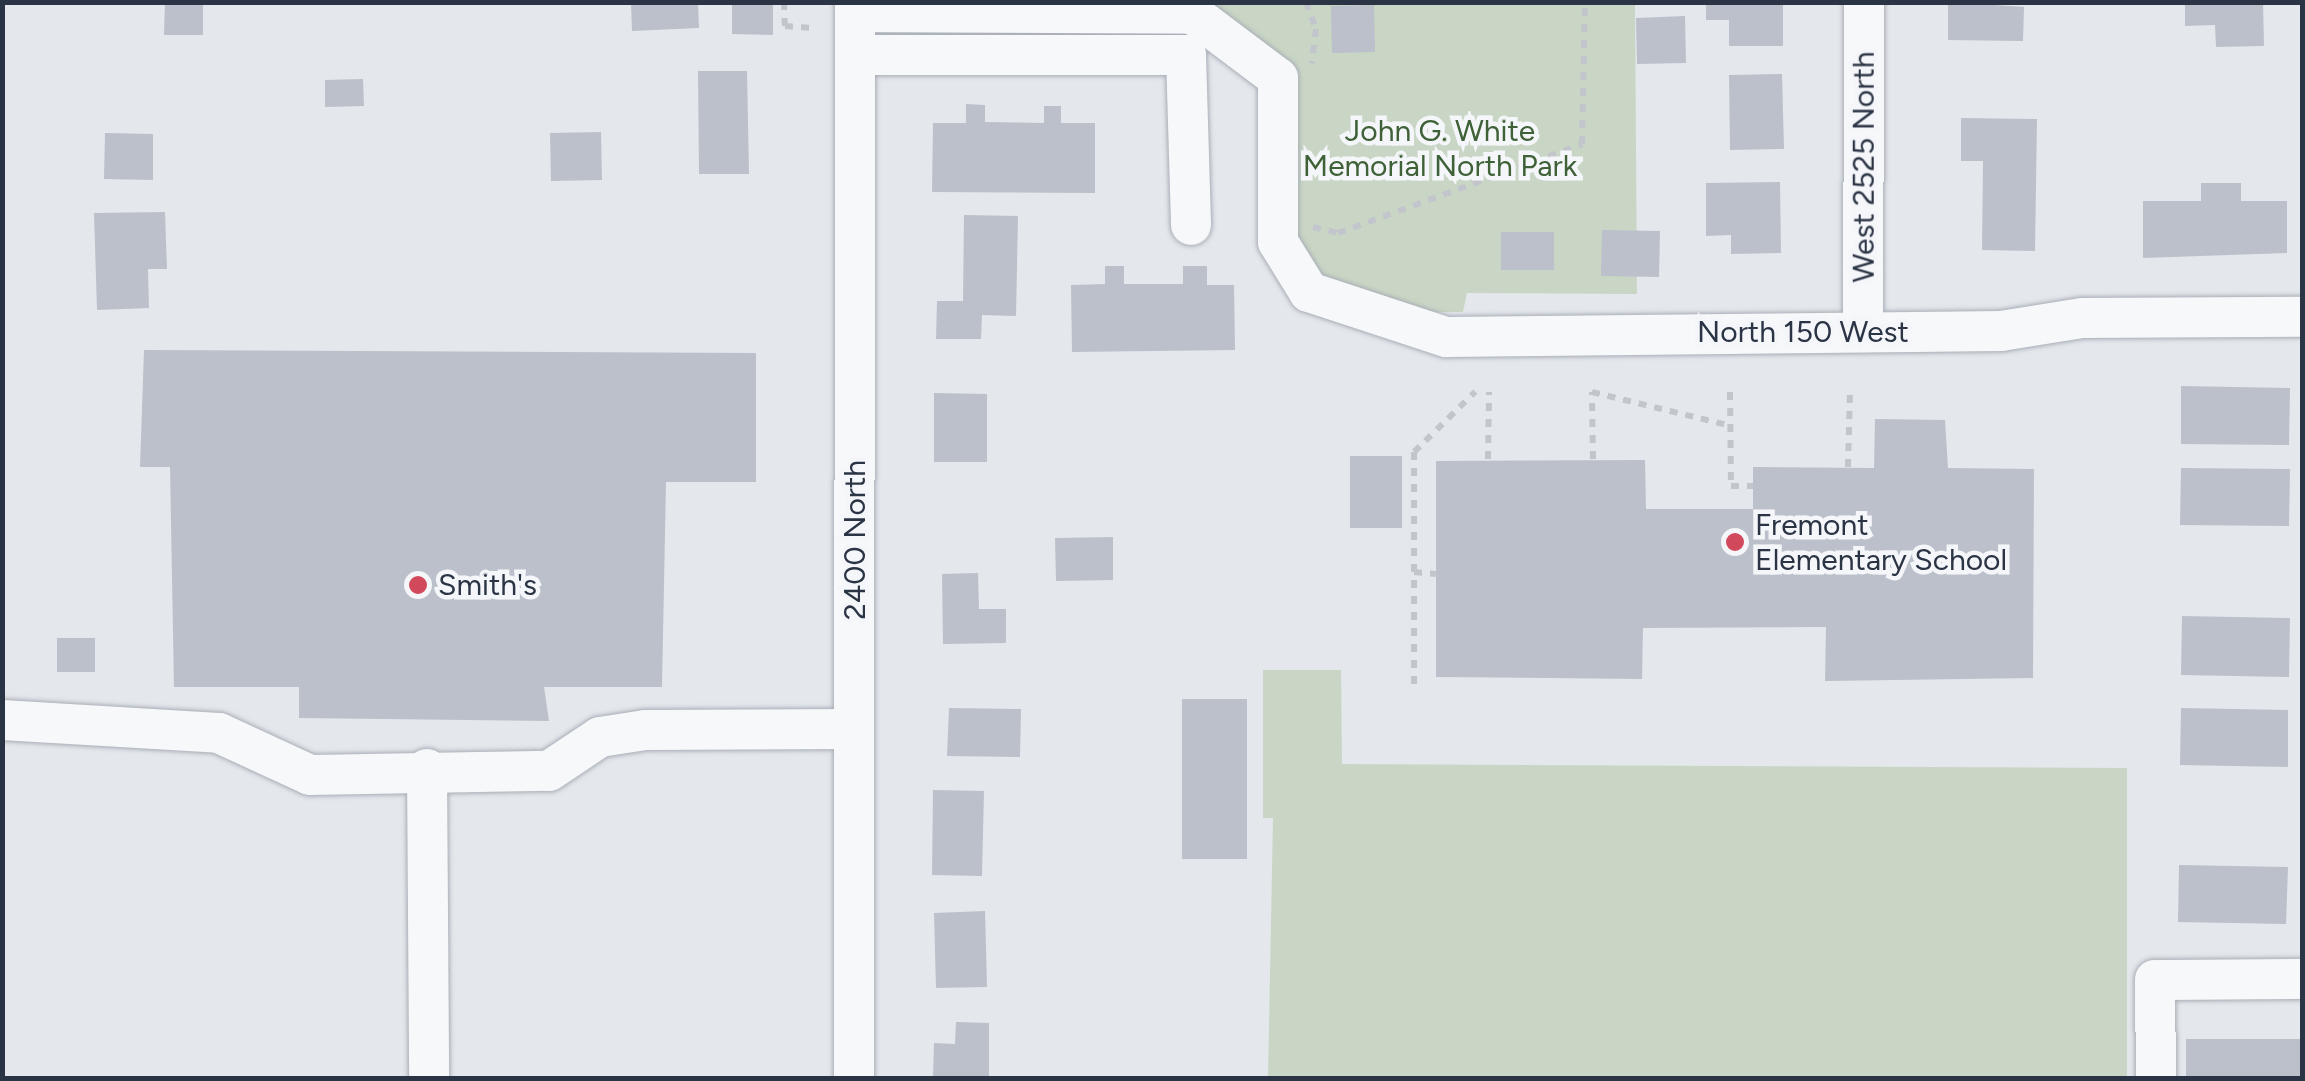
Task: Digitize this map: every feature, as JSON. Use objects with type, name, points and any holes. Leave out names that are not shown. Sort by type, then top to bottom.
[{"type":"street","name":"West 2525 North","points":[[1863,331],[1864,2]]},
{"type":"street","name":"North 150 West","points":[[856,7],[1193,14],[1238,40],[1278,78],[1278,242],[1309,292],[1446,337],[1863,331],[2302,316]]},
{"type":"street","name":"2400 North","points":[[854,1078],[856,7]]},
{"type":"street","points":[[856,55],[1186,55],[1191,225]]},
{"type":"street","points":[[2,720],[219,733],[310,775],[427,770],[548,771],[600,737],[645,730],[854,729]]},
{"type":"street","points":[[427,770],[429,1078]]},
{"type":"street","points":[[2156,1078],[2155,980],[2302,978]]},
{"type":"path","points":[[784,2],[785,26],[816,28]]},
{"type":"path","points":[[1306,2],[1316,29],[1310,87]]},
{"type":"path","points":[[1306,212],[1309,226],[1338,233],[1582,144],[1585,2]]},
{"type":"path","points":[[1414,684],[1414,452],[1475,392]]},
{"type":"path","points":[[1488,459],[1490,392]]},
{"type":"path","points":[[1593,459],[1592,392],[1731,426]]},
{"type":"path","points":[[1730,392],[1731,486],[1753,486]]},
{"type":"path","points":[[1848,467],[1850,392]]},
{"type":"path","points":[[1414,572],[1436,574]]},
{"type":"green space","name":"John G. White Memorial North Park","points":[[1207,3],[1635,3],[1637,294],[1467,293],[1463,312],[1387,312],[1323,285],[1296,236],[1289,69]]},
{"type":"green space","points":[[1263,670],[1341,670],[1342,764],[2127,768],[2127,1078],[1268,1078],[1273,818],[1263,818]]},
{"type":"building","points":[[165,2],[203,2],[203,35],[164,35]]},
{"type":"building","points":[[631,2],[698,2],[699,28],[632,31]]},
{"type":"building","points":[[732,2],[773,2],[773,35],[732,34]]},
{"type":"building","points":[[1706,2],[1783,2],[1783,46],[1729,46],[1729,20],[1706,20]]},
{"type":"building","points":[[1948,2],[2024,7],[2023,41],[1948,40]]},
{"type":"building","points":[[2185,2],[2263,2],[2264,46],[2216,47],[2215,25],[2185,26]]},
{"type":"building","points":[[1374,5],[1375,52],[1332,53],[1331,6]]},
{"type":"building","points":[[1685,16],[1686,63],[1637,64],[1636,18]]},
{"type":"building","points":[[698,71],[747,71],[749,174],[699,174]]},
{"type":"building","points":[[1782,74],[1784,149],[1730,150],[1729,75]]},
{"type":"building","points":[[363,79],[364,106],[325,107],[325,80]]},
{"type":"building","points":[[966,104],[985,105],[985,122],[1044,123],[1044,106],[1061,106],[1061,123],[1095,123],[1095,193],[932,192],[933,123],[966,123]]},
{"type":"building","points":[[1961,118],[2037,119],[2035,251],[1982,250],[1983,161],[1961,161]]},
{"type":"building","points":[[601,132],[602,180],[551,181],[550,133]]},
{"type":"building","points":[[105,133],[153,134],[153,180],[104,179]]},
{"type":"building","points":[[1780,182],[1781,253],[1731,254],[1731,235],[1706,236],[1706,183]]},
{"type":"building","points":[[2201,183],[2241,183],[2241,201],[2287,201],[2287,253],[2143,258],[2143,201],[2201,201]]},
{"type":"building","points":[[165,212],[167,269],[148,269],[149,308],[97,310],[94,213]]},
{"type":"building","points":[[964,215],[1018,216],[1016,316],[982,315],[981,339],[936,339],[937,301],[963,301]]},
{"type":"building","points":[[1602,230],[1660,231],[1659,277],[1601,276]]},
{"type":"building","points":[[1501,232],[1554,232],[1554,270],[1501,270]]},
{"type":"building","points":[[1105,266],[1124,266],[1124,284],[1183,284],[1183,266],[1207,266],[1207,285],[1234,285],[1235,350],[1072,352],[1071,285],[1105,284]]},
{"type":"building","name":"Smith's","points":[[144,350],[756,353],[756,482],[666,482],[662,687],[544,687],[549,721],[299,718],[299,687],[174,687],[170,467],[140,467]]},
{"type":"building","points":[[2181,386],[2290,388],[2289,445],[2181,444]]},
{"type":"building","points":[[934,393],[987,394],[987,462],[934,462]]},
{"type":"building","name":"Fremont Elementary School","points":[[1875,419],[1945,420],[1948,468],[2034,469],[2033,678],[1825,681],[1826,627],[1643,628],[1642,679],[1436,677],[1436,461],[1645,460],[1646,509],[1753,509],[1753,467],[1874,468]]},
{"type":"building","points":[[1350,456],[1402,456],[1402,528],[1350,528]]},
{"type":"building","points":[[2181,468],[2290,469],[2289,526],[2180,525]]},
{"type":"building","points":[[1113,537],[1113,580],[1056,581],[1055,538]]},
{"type":"building","points":[[978,573],[979,609],[1006,609],[1006,643],[943,644],[942,574]]},
{"type":"building","points":[[2182,616],[2290,618],[2289,677],[2181,675]]},
{"type":"building","points":[[57,638],[95,638],[95,672],[57,672]]},
{"type":"building","points":[[1182,699],[1247,699],[1247,859],[1182,859]]},
{"type":"building","points":[[949,708],[1021,709],[1020,757],[947,756]]},
{"type":"building","points":[[2181,708],[2288,710],[2288,767],[2180,765]]},
{"type":"building","points":[[933,790],[984,791],[982,876],[932,875]]},
{"type":"building","points":[[2179,865],[2288,867],[2286,924],[2178,922]]},
{"type":"building","points":[[985,911],[987,987],[936,988],[934,913]]},
{"type":"building","points":[[956,1022],[989,1023],[989,1078],[933,1078],[934,1043],[955,1044]]},
{"type":"building","points":[[2186,1039],[2302,1039],[2302,1078],[2186,1078]]},
{"type":"place","name":"Fremont Elementary School","points":[[1735,542]]},
{"type":"place","name":"Smith's","points":[[418,585]]}]
